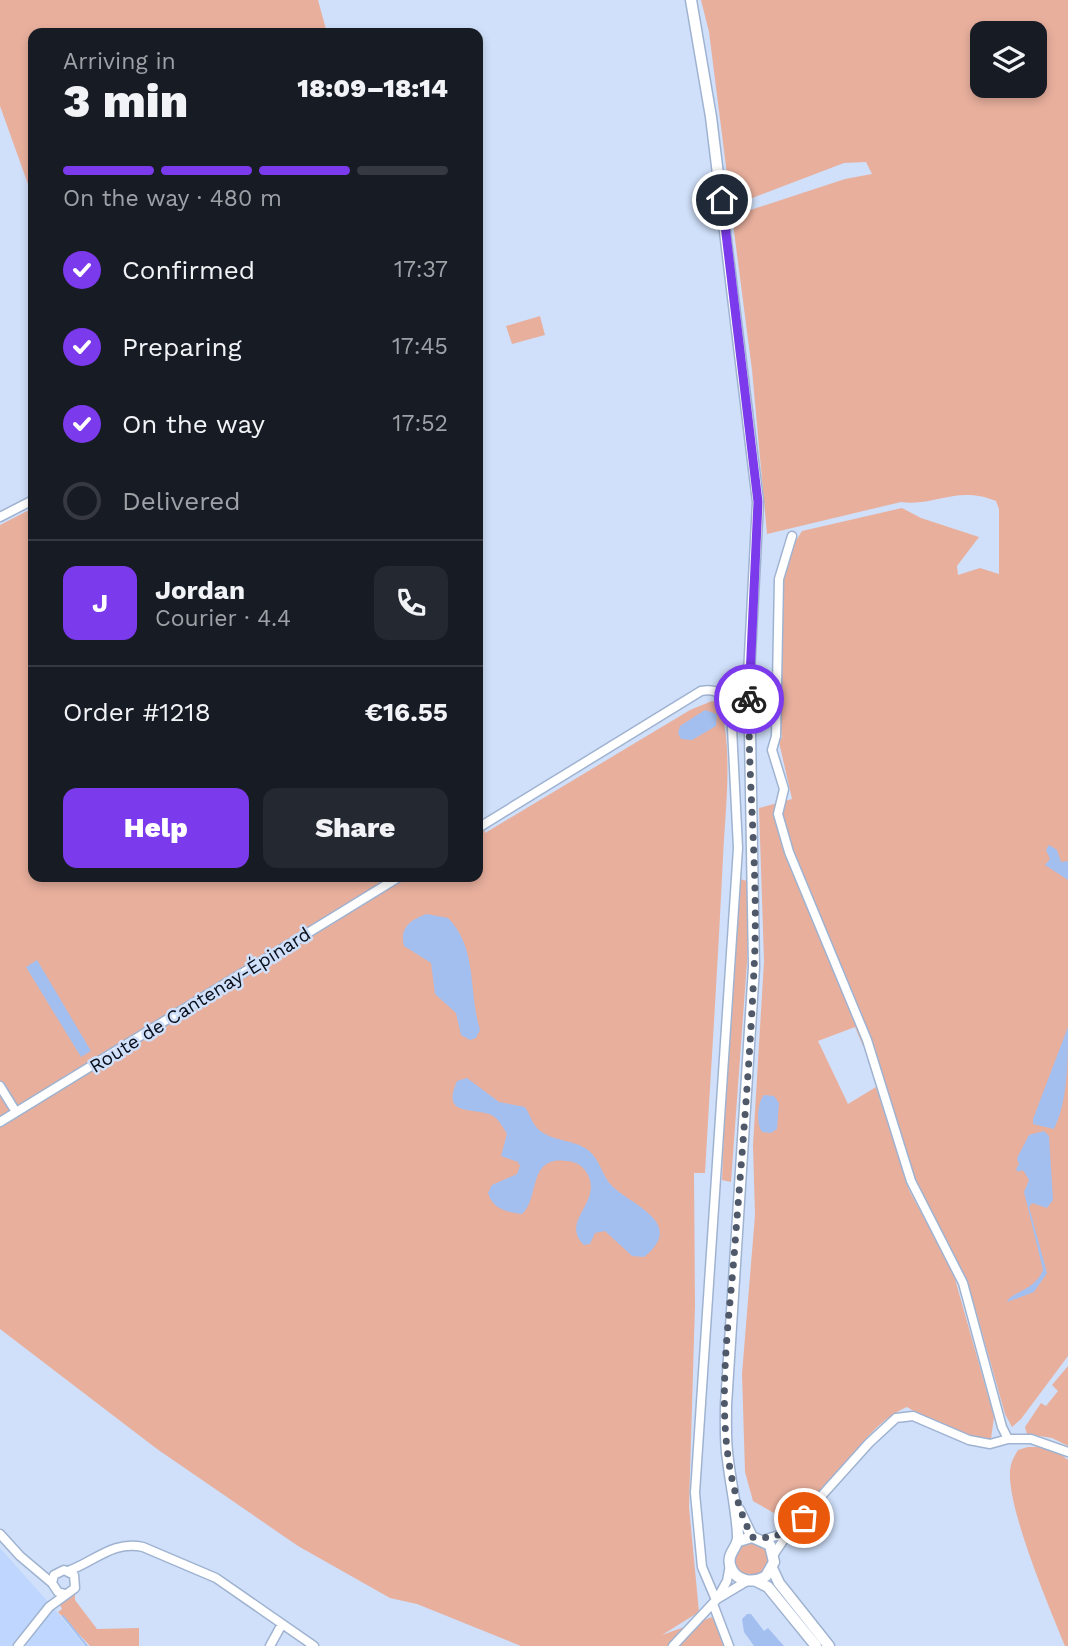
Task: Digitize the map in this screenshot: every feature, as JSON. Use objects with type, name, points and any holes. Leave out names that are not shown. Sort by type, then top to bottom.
[{"type":"main road","points":[[691,0],[716,159],[758,502],[749,674],[754,967],[726,1405],[728,1460],[737,1506],[738,1541],[731,1552],[730,1565],[738,1576],[768,1587],[816,1646]]},
{"type":"main road","points":[[737,1506],[752,1537]]},
{"type":"main road","points":[[738,1541],[752,1537],[763,1540],[774,1554],[772,1568],[779,1584],[829,1646]]},
{"type":"main road","points":[[751,1581],[772,1568]]},
{"type":"street","points":[[0,517],[28,503]]},
{"type":"street","points":[[792,536],[779,579],[777,611],[776,736],[772,750],[784,789],[778,814],[789,852],[867,1040],[911,1181],[963,1283],[1002,1427],[1008,1439]]},
{"type":"street","points":[[483,825],[691,696],[715,690],[722,694],[731,708],[738,848],[695,1493],[700,1555],[706,1583],[715,1601],[729,1646]]},
{"type":"street","name":"Route de Cantenay-Épinard","points":[[0,1122],[391,882]]},
{"type":"street","points":[[0,1086],[16,1112]]},
{"type":"street","points":[[774,1554],[789,1532],[869,1443],[896,1418],[913,1416],[949,1434],[990,1444],[1008,1439],[1031,1439],[1068,1452]]},
{"type":"street","points":[[763,1540],[789,1532]]},
{"type":"street","points":[[0,1534],[58,1592],[65,1594]]},
{"type":"street","points":[[32,1566],[57,1573],[88,1563],[110,1549],[132,1545],[143,1547],[216,1578],[314,1646]]},
{"type":"street","points":[[18,1646],[49,1608],[65,1594],[73,1591],[88,1563]]},
{"type":"street","points":[[673,1646],[715,1601],[727,1581],[730,1565]]},
{"type":"street","points":[[68,1571],[76,1581]]},
{"type":"street","points":[[49,1608],[52,1585],[57,1573]]},
{"type":"street","points":[[715,1601],[751,1581]]},
{"type":"street","points":[[270,1646],[282,1624]]},
{"type":"shaded area","points":[[0,0],[318,0],[326,28],[28,28],[28,184],[0,106]]},
{"type":"shaded area","points":[[701,0],[1068,0],[1068,1356],[1021,1419],[1012,1427],[1005,1414],[974,1304],[960,1268],[909,1168],[870,1045],[863,1046],[855,1027],[818,1041],[848,1104],[876,1087],[909,1190],[953,1272],[994,1417],[991,1439],[980,1439],[947,1429],[907,1407],[874,1431],[817,1499],[788,1521],[753,1501],[745,1472],[742,1374],[755,1215],[753,1145],[764,961],[759,808],[792,799],[779,742],[782,737],[778,718],[781,585],[789,552],[802,531],[902,508],[921,518],[979,537],[957,566],[958,575],[980,568],[999,574],[999,509],[996,501],[969,495],[925,502],[901,502],[767,534],[752,370],[732,216],[845,179],[872,174],[866,162],[844,163],[731,206],[709,32]]},
{"type":"shaded area","points":[[540,316],[545,335],[512,344],[506,326]]},
{"type":"shaded area","points":[[28,511],[28,882],[483,882],[483,822],[485,833],[690,710],[712,701],[719,703],[726,739],[727,800],[705,1173],[694,1173],[695,1305],[689,1507],[699,1612],[662,1635],[712,1617],[727,1646],[521,1646],[417,1604],[390,1598],[298,1546],[157,1449],[0,1329],[0,525]]},
{"type":"shaded area","points":[[705,710],[717,714],[716,726],[692,740],[681,739],[678,733],[680,726]]},
{"type":"shaded area","points":[[1049,845],[1057,850],[1061,862],[1068,861],[1068,880],[1045,865],[1050,859],[1046,850]]},
{"type":"shaded area","points":[[740,879],[747,881],[748,886],[747,962],[731,1182],[722,1180],[727,1058]]},
{"type":"shaded area","points":[[427,914],[448,918],[464,943],[480,1030],[476,1038],[470,1040],[461,1035],[456,1013],[435,994],[431,963],[404,946],[405,929]]},
{"type":"shaded area","points":[[37,960],[91,1051],[81,1057],[26,967]]},
{"type":"shaded area","points":[[1068,1027],[1066,1080],[1059,1118],[1054,1129],[1033,1124],[1033,1119]]},
{"type":"shaded area","points":[[467,1078],[499,1102],[525,1107],[535,1125],[545,1134],[588,1150],[612,1186],[642,1208],[658,1225],[660,1234],[656,1245],[644,1257],[632,1256],[605,1231],[595,1233],[590,1244],[584,1245],[577,1236],[576,1227],[587,1201],[590,1181],[583,1168],[571,1162],[554,1161],[545,1165],[522,1214],[506,1211],[493,1203],[488,1193],[492,1185],[517,1174],[520,1166],[518,1162],[501,1156],[507,1134],[492,1115],[455,1105],[453,1092],[457,1081]]},
{"type":"shaded area","points":[[764,1095],[774,1096],[779,1103],[777,1129],[771,1133],[762,1132],[758,1119]]},
{"type":"shaded area","points":[[1044,1131],[1049,1136],[1053,1200],[1047,1208],[1032,1203],[1029,1207],[1047,1273],[1034,1292],[1007,1302],[1035,1282],[1043,1270],[1024,1192],[1029,1180],[1023,1170],[1018,1172],[1016,1169],[1019,1164],[1017,1158],[1029,1135]]},
{"type":"shaded area","points":[[1068,1366],[1068,1446],[1052,1438],[1027,1434],[1025,1427],[1041,1403],[1046,1406],[1058,1391],[1052,1385]]},
{"type":"shaded area","points":[[1051,1447],[1068,1460],[1068,1646],[1065,1646],[1039,1582],[1014,1502],[1010,1481],[1011,1463],[1018,1450]]},
{"type":"shaded area","points":[[751,1542],[763,1547],[768,1559],[763,1571],[751,1576],[739,1571],[734,1559],[739,1547]]},
{"type":"shaded area","points":[[0,1548],[58,1613],[85,1646],[0,1646]]},
{"type":"shaded area","points":[[75,1594],[75,1600],[97,1629],[139,1628],[139,1646],[90,1646],[58,1612],[62,1609],[59,1603]]},
{"type":"shaded area","points":[[751,1614],[764,1631],[768,1628],[784,1646],[754,1646],[744,1632],[742,1619]]},
{"type":"waterway","points":[[63,1616],[87,1646]]},
{"type":"way so far","points":[[749,699],[754,967],[730,1317],[726,1405],[728,1460],[737,1506],[752,1537],[763,1540],[789,1532],[804,1518]]},
{"type":"route","points":[[722,200],[758,502],[759,531],[749,699]]}]
